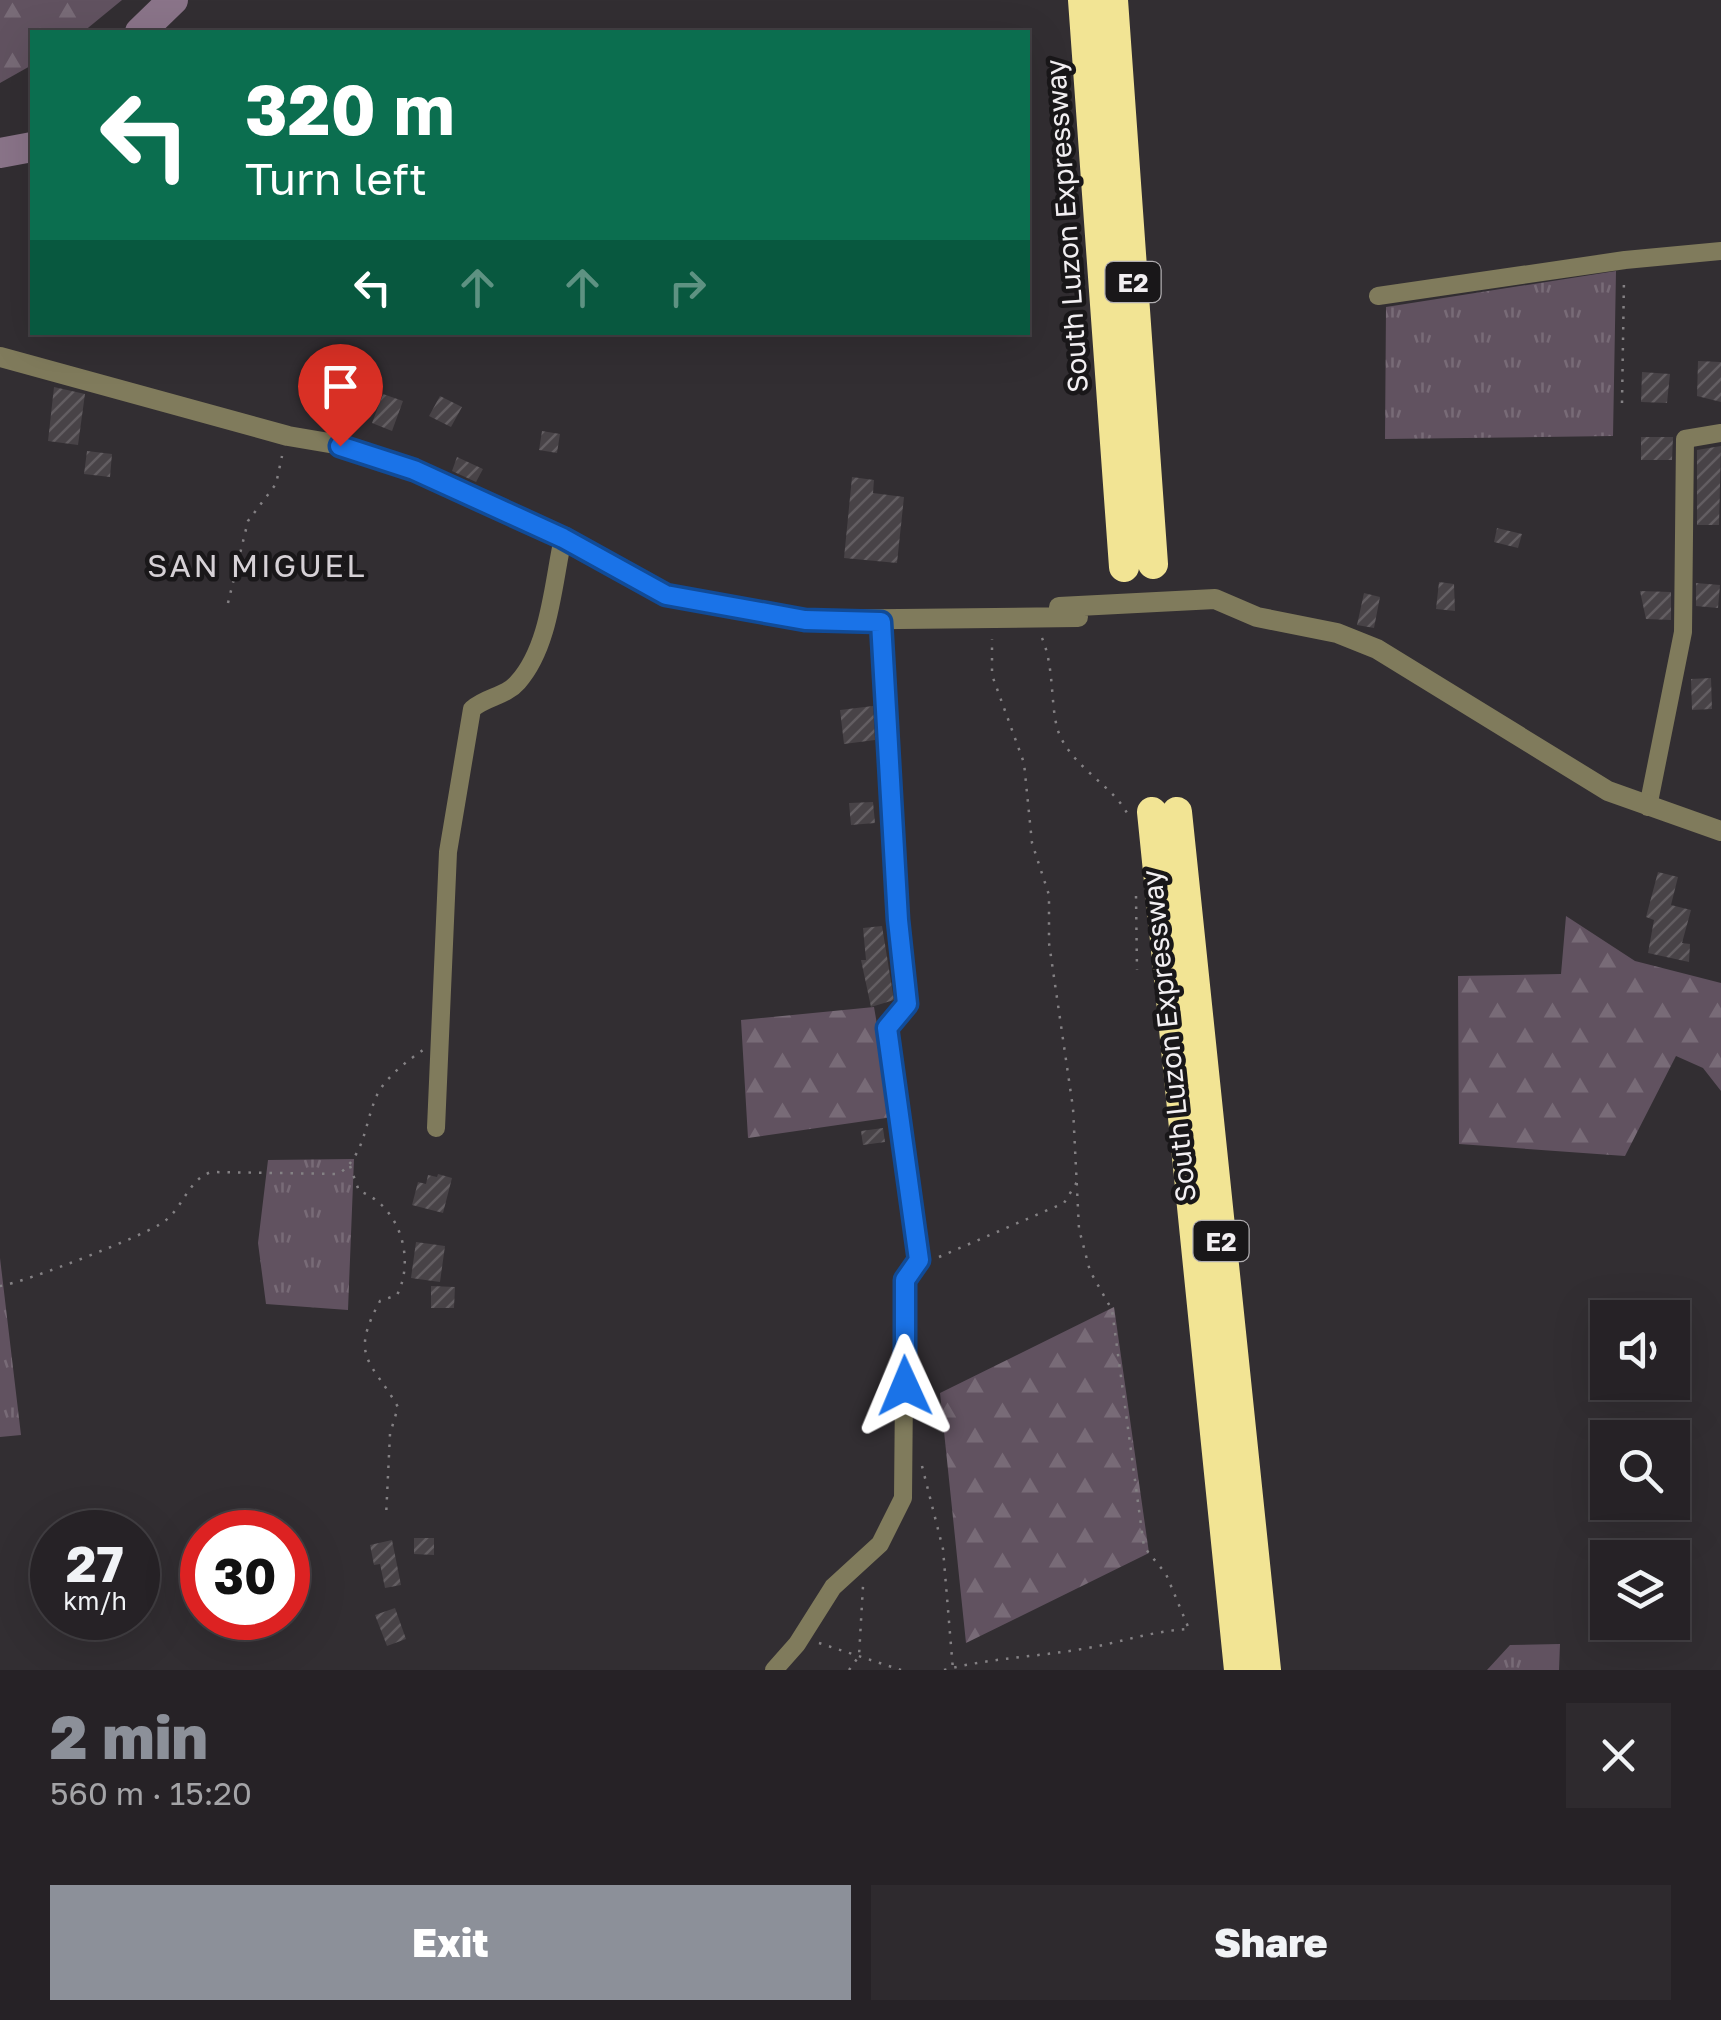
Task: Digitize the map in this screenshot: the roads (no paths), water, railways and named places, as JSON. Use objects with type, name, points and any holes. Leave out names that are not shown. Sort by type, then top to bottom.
[{"type":"highway","name":"South Luzon Expressway","points":[[1083,0],[1139,565],[1113,0]]},
{"type":"highway","name":"South Luzon Expressway","points":[[1240,1670],[1154,817],[1266,1670]]},
{"type":"street","points":[[1378,296],[1625,260],[1721,251]]},
{"type":"street","points":[[0,357],[288,436],[340,446],[414,470],[563,538],[666,595],[805,620],[1078,617]]},
{"type":"street","points":[[1648,808],[1683,632],[1684,439],[1721,434]]},
{"type":"street","points":[[436,1128],[448,852],[472,709],[484,698],[501,696],[519,682],[538,650],[563,538]]},
{"type":"street","points":[[1034,618],[1048,608],[1215,598],[1257,617],[1337,633],[1377,649],[1608,792],[1721,831]]},
{"type":"street","points":[[774,1670],[798,1644],[833,1587],[880,1544],[903,1498],[905,1280],[919,1260],[887,1028],[907,1004],[898,920],[881,622]]},
{"type":"waterway","points":[[142,30],[173,0]]},
{"type":"waterway","points":[[0,153],[30,147]]},
{"type":"district","name":"SAN MIGUEL","points":[[257,565]]}]
